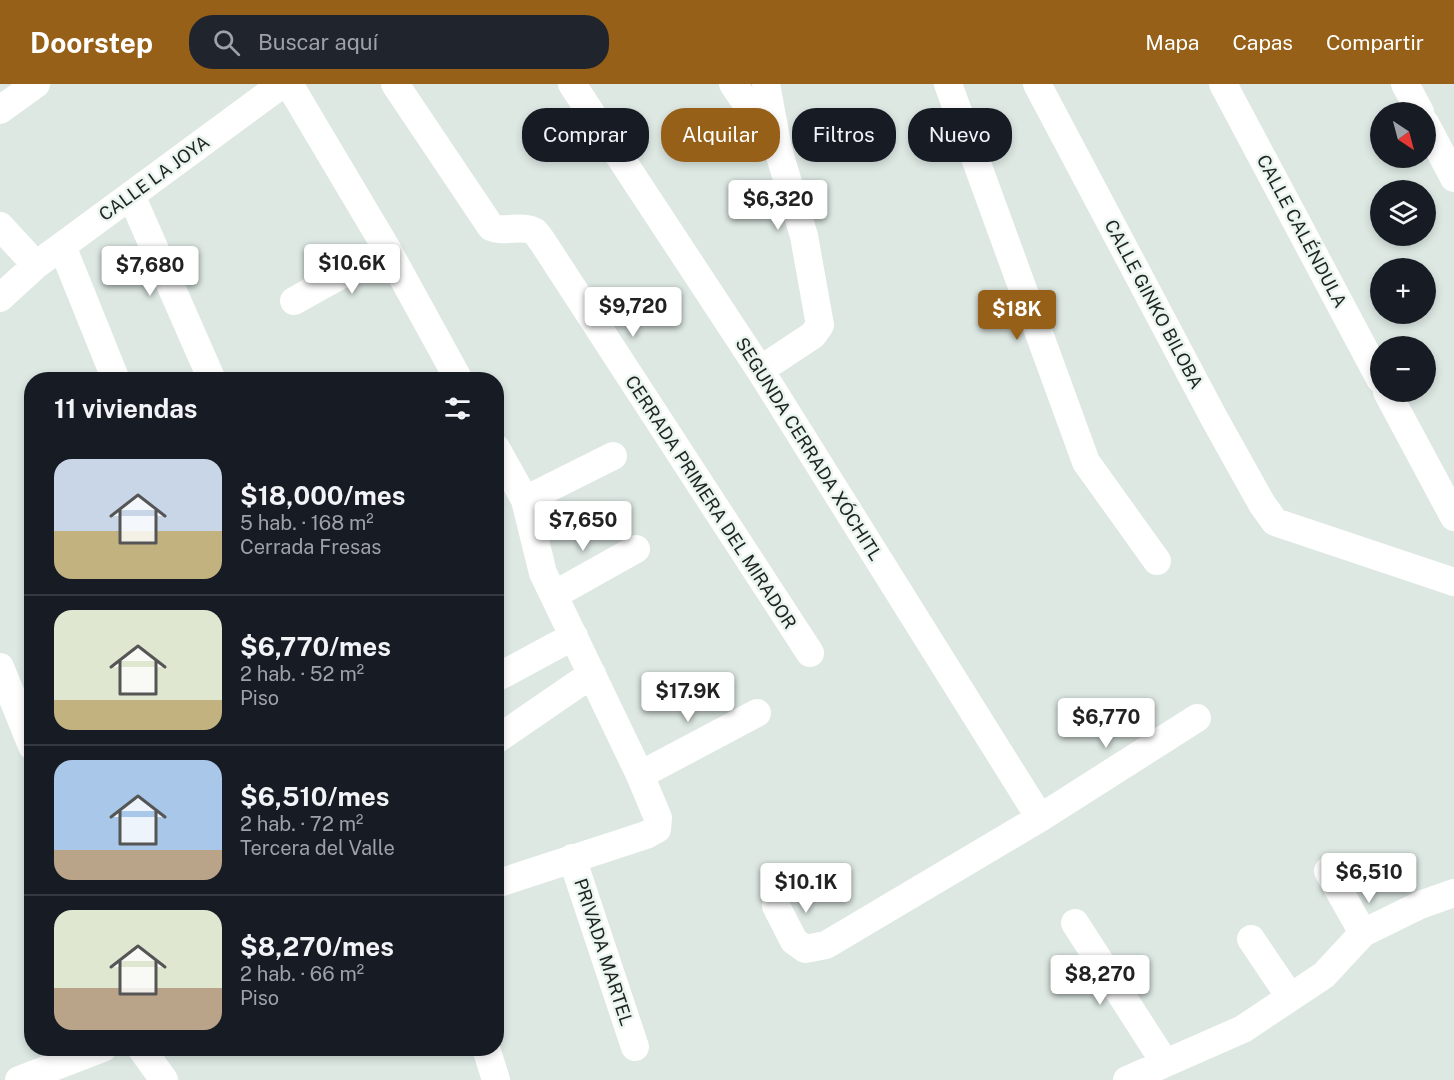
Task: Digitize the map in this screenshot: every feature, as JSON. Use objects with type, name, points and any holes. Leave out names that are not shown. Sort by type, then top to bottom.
[{"type":"street","points":[[0,110],[36,84]]},
{"type":"street","name":"CALLE LA JOYA","points":[[0,298],[36,265],[282,84]]},
{"type":"street","points":[[289,84],[387,249],[451,372]]},
{"type":"street","name":"CERRADA PRIMERA DEL MIRADOR","points":[[395,84],[491,227],[499,230],[526,229],[535,232],[544,244],[810,653]]},
{"type":"street","name":"SEGUNDA CERRADA XÓCHITL","points":[[572,84],[760,370],[1040,818]]},
{"type":"street","points":[[733,84],[750,108]]},
{"type":"street","points":[[766,84],[770,108]]},
{"type":"street","points":[[948,84],[1086,462],[1157,561]]},
{"type":"street","name":"CALLE GINKO BILOBA","points":[[1036,84],[1246,475],[1275,522],[1454,582]]},
{"type":"street","name":"CALLE CALÉNDULA","points":[[1223,84],[1370,360]]},
{"type":"street","points":[[1405,84],[1415,102]]},
{"type":"street","points":[[1436,144],[1454,178]]},
{"type":"street","points":[[760,370],[813,335],[820,325],[804,236],[780,156]]},
{"type":"street","points":[[131,195],[208,372]]},
{"type":"street","points":[[0,226],[36,265]]},
{"type":"street","points":[[62,246],[113,372]]},
{"type":"street","points":[[294,301],[387,249]]},
{"type":"street","points":[[1392,402],[1454,518]]},
{"type":"street","points":[[525,500],[613,456]]},
{"type":"street","points":[[504,462],[525,500],[543,573],[640,775],[658,818],[657,830],[646,835],[504,881]]},
{"type":"street","points":[[554,595],[636,549]]},
{"type":"street","points":[[504,674],[574,636]]},
{"type":"street","points":[[0,668],[24,726]]},
{"type":"street","points":[[504,734],[592,674]]},
{"type":"street","points":[[640,775],[757,713]]},
{"type":"street","points":[[776,906],[794,941],[805,949],[826,945],[1040,818],[1197,718]]},
{"type":"street","name":"PRIVADA MARTEL","points":[[572,858],[635,1047]]},
{"type":"street","points":[[1328,871],[1363,933]]},
{"type":"street","points":[[1127,1080],[1243,1029],[1324,975],[1363,933],[1420,905],[1454,893]]},
{"type":"street","points":[[1075,923],[1165,1063]]},
{"type":"street","points":[[1251,939],[1290,997]]},
{"type":"street","points":[[19,1080],[82,1056]]},
{"type":"street","points":[[147,1056],[164,1080]]},
{"type":"street","points":[[488,1056],[496,1080]]}]
